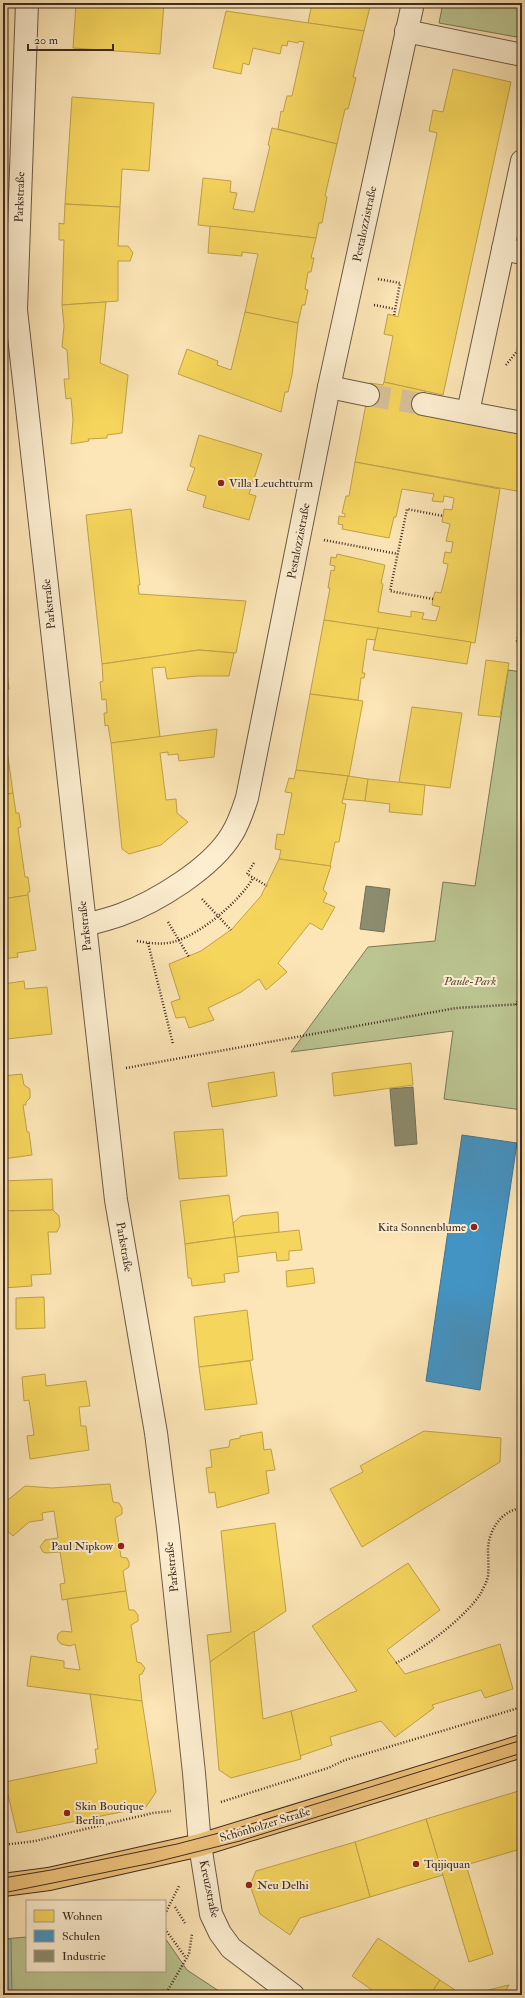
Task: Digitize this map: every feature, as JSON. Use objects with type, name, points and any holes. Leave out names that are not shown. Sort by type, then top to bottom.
[{"type":"main road","name":"Schönholzer Straße","points":[[6,1885],[50,1879],[200,1845],[522,1746]]},
{"type":"street","name":"Parkstraße","points":[[27,3],[16,310],[116,1200],[156,1433],[194,1765],[200,1845]]},
{"type":"street","name":"Pestalozzistraße","points":[[85,925],[119,916],[148,904],[196,872],[220,850],[232,835],[241,815],[250,788],[330,387],[413,3]]},
{"type":"street","points":[[406,31],[522,55]]},
{"type":"street","points":[[468,412],[513,251],[522,161]]},
{"type":"street","points":[[330,387],[368,395]]},
{"type":"street","points":[[423,404],[522,423]]},
{"type":"street","name":"Kreuzstraße","points":[[200,1845],[211,1914],[220,1933],[231,1948],[293,1995]]},
{"type":"path","points":[[374,278],[400,283],[394,316]]},
{"type":"path","points":[[369,303],[395,309]]},
{"type":"path","points":[[505,367],[522,346]]},
{"type":"path","points":[[433,599],[390,591],[407,509],[443,516]]},
{"type":"path","points":[[322,540],[398,554]]},
{"type":"path","points":[[522,616],[517,640],[522,656]]},
{"type":"path","points":[[254,863],[247,874],[267,886]]},
{"type":"path","points":[[137,941],[158,944],[179,940],[201,928],[217,915],[247,889],[254,878]]},
{"type":"path","points":[[200,897],[231,930]]},
{"type":"path","points":[[166,920],[189,957]]},
{"type":"path","points":[[148,943],[173,1044]]},
{"type":"path","points":[[516,1005],[522,991]]},
{"type":"path","points":[[120,1069],[456,1008],[522,1004]]},
{"type":"path","points":[[396,1663],[414,1654],[455,1620],[480,1593],[488,1578],[488,1547],[492,1532],[501,1517],[513,1509],[522,1508]]},
{"type":"path","points":[[244,1796],[328,1768],[345,1760],[522,1707]]},
{"type":"path","points":[[3,1845],[35,1841],[153,1813],[176,1810]]},
{"type":"path","points":[[166,1912],[169,1907]]},
{"type":"path","points":[[175,1907],[188,1927]]},
{"type":"path","points":[[166,1931],[186,1958]]},
{"type":"path","points":[[165,1995],[186,1958],[192,1934]]},
{"type":"green space","points":[[443,3],[522,3],[522,38],[439,23]]},
{"type":"green space","name":"Paule-Park","points":[[508,670],[522,672],[522,1110],[444,1099],[453,1031],[291,1052],[368,947],[435,941],[443,882],[475,886]]},
{"type":"green space","points":[[26,1937],[26,1972],[166,1972],[166,1939],[187,1970],[225,1995],[3,1995],[3,1939]]},
{"type":"water","points":[[3,1939],[11,1939],[12,1995],[3,1995]]},
{"type":"building: Wohnen","points":[[76,3],[164,3],[160,54],[73,48]]},
{"type":"building: Wohnen","points":[[312,3],[371,3],[364,31],[308,23]]},
{"type":"building: Wohnen","points":[[226,11],[364,31],[353,77],[356,78],[348,109],[345,109],[337,144],[278,129],[281,111],[283,112],[287,96],[292,96],[304,42],[299,41],[298,43],[288,41],[287,46],[282,45],[280,54],[253,48],[249,65],[243,63],[241,74],[213,68]]},
{"type":"building: Wohnen","points":[[453,69],[511,82],[443,395],[384,382],[393,336],[384,334],[388,314],[398,317],[437,133],[429,131],[433,110],[443,112]]},
{"type":"building: Wohnen","points":[[72,97],[154,103],[149,171],[122,169],[120,207],[65,204]]},
{"type":"building: Wohnen","points":[[272,128],[337,144],[325,196],[327,197],[322,223],[319,223],[316,238],[198,225],[203,178],[231,181],[230,192],[237,193],[233,209],[254,212],[270,146],[268,145]]},
{"type":"building: Wohnen","points":[[65,204],[120,207],[118,246],[128,246],[133,253],[130,261],[118,261],[118,301],[62,305],[64,240],[59,240],[59,223],[64,224]]},
{"type":"building: Wohnen","points":[[210,226],[316,238],[311,258],[314,258],[311,272],[308,272],[305,289],[308,290],[305,305],[302,305],[298,323],[245,312],[258,254],[242,252],[242,256],[208,253]]},
{"type":"building: Wohnen","points":[[106,302],[100,363],[128,375],[122,433],[107,435],[107,438],[88,439],[89,441],[71,444],[73,420],[71,398],[66,399],[64,379],[69,379],[67,350],[62,347],[64,326],[62,305]]},
{"type":"building: Wohnen","points":[[522,309],[522,330],[518,329]]},
{"type":"building: Wohnen","points":[[245,312],[298,323],[292,375],[288,392],[285,392],[281,412],[178,374],[187,349],[218,361],[217,365],[231,370]]},
{"type":"building: Wohnen","points":[[384,382],[425,391],[421,415],[522,433],[522,492],[355,462],[370,383],[383,385]]},
{"type":"building: Wohnen","name":"Villa Leuchtturm","points":[[199,435],[262,454],[249,494],[256,496],[249,520],[203,507],[206,496],[187,490],[195,468],[190,466]]},
{"type":"building: Wohnen","points":[[355,462],[500,489],[475,643],[324,620],[330,588],[328,588],[331,570],[334,571],[335,566],[330,565],[331,557],[336,558],[337,554],[385,565],[381,583],[383,584],[378,612],[411,617],[411,611],[424,613],[422,619],[436,621],[440,607],[432,605],[433,599],[435,592],[441,593],[446,574],[448,564],[443,563],[445,552],[451,553],[453,542],[446,541],[450,524],[442,522],[444,509],[452,510],[454,498],[444,496],[443,502],[432,501],[434,494],[402,489],[396,517],[394,517],[389,538],[342,529],[343,525],[338,524],[339,516],[345,517],[345,514],[342,513],[346,496],[349,496]]},
{"type":"building: Wohnen","points":[[131,509],[140,585],[138,585],[139,594],[246,601],[236,653],[199,650],[102,664],[86,515]]},
{"type":"building: Wohnen","points":[[324,620],[378,628],[376,640],[367,639],[362,673],[365,673],[364,678],[361,678],[358,700],[310,694]]},
{"type":"building: Wohnen","points":[[378,628],[471,642],[467,664],[373,650]]},
{"type":"building: Wohnen","points":[[199,650],[234,653],[229,676],[197,676],[167,679],[165,667],[152,668],[160,737],[111,743],[108,725],[105,726],[104,713],[107,713],[106,699],[102,700],[100,682],[103,681],[102,664]]},
{"type":"building: Wohnen","points":[[486,660],[509,663],[500,717],[478,715]]},
{"type":"building: Wohnen","points":[[3,673],[7,673],[9,689],[3,690]]},
{"type":"building: Wohnen","points":[[310,694],[363,701],[349,776],[296,770]]},
{"type":"building: Wohnen","points":[[412,707],[462,713],[450,788],[399,782]]},
{"type":"building: Wohnen","points":[[3,721],[13,793],[3,795]]},
{"type":"building: Wohnen","points":[[217,729],[214,757],[179,761],[178,754],[168,755],[168,752],[160,753],[166,800],[176,799],[177,813],[188,822],[161,845],[129,854],[122,849],[111,743]]},
{"type":"building: Wohnen","points":[[296,770],[348,776],[342,803],[346,804],[339,842],[335,842],[330,866],[279,859],[281,850],[275,849],[277,834],[284,835],[292,793],[285,792],[289,778],[294,779]]},
{"type":"building: Wohnen","points":[[348,776],[368,779],[365,801],[343,799]]},
{"type":"building: Wohnen","points":[[368,779],[425,785],[422,815],[389,812],[390,804],[365,801]]},
{"type":"building: Wohnen","points":[[13,793],[16,813],[19,813],[21,827],[18,828],[25,877],[28,877],[30,892],[28,892],[28,895],[3,899],[3,795]]},
{"type":"building: Wohnen","points":[[279,859],[331,866],[323,890],[327,893],[323,902],[335,907],[322,930],[310,923],[278,963],[287,972],[266,990],[259,979],[241,992],[208,1008],[214,1020],[189,1028],[185,1017],[176,1018],[171,1002],[180,999],[169,964],[201,951],[232,929],[261,896]]},
{"type":"building: Wohnen","points":[[28,895],[36,950],[17,953],[18,957],[3,959],[3,899]]},
{"type":"building: Wohnen","points":[[24,981],[25,989],[47,987],[52,1034],[7,1039],[5,1026],[3,1026],[3,984]]},
{"type":"building: Wohnen","points":[[411,1063],[413,1085],[334,1096],[332,1073]]},
{"type":"building: Wohnen","points":[[274,1072],[277,1096],[212,1107],[208,1083]]},
{"type":"building: Wohnen","points":[[22,1074],[24,1085],[30,1089],[30,1098],[26,1102],[26,1105],[23,1105],[32,1155],[3,1159],[3,1076]]},
{"type":"building: Wohnen","points":[[223,1129],[227,1176],[179,1179],[174,1132]]},
{"type":"building: Wohnen","points":[[52,1179],[53,1210],[3,1211],[3,1181]]},
{"type":"building: Wohnen","points":[[229,1195],[235,1237],[185,1244],[180,1201]]},
{"type":"building: Wohnen","points":[[53,1210],[59,1216],[60,1226],[57,1232],[48,1232],[51,1274],[31,1275],[32,1286],[3,1288],[3,1211]]},
{"type":"building: Wohnen","points":[[278,1212],[279,1233],[235,1237],[233,1223],[241,1216]]},
{"type":"building: Wohnen","points":[[299,1230],[302,1250],[289,1251],[289,1260],[277,1261],[276,1252],[237,1257],[235,1237]]},
{"type":"building: Wohnen","points":[[235,1237],[239,1272],[224,1274],[225,1282],[192,1286],[191,1278],[188,1278],[185,1244]]},
{"type":"building: Wohnen","points":[[313,1268],[315,1283],[287,1287],[286,1271]]},
{"type":"building: Wohnen","points":[[44,1297],[45,1328],[16,1329],[16,1298]]},
{"type":"building: Wohnen","points":[[247,1310],[253,1360],[199,1367],[194,1317]]},
{"type":"building: Wohnen","points":[[250,1361],[257,1404],[205,1410],[199,1367]]},
{"type":"building: Wohnen","points":[[45,1374],[46,1386],[86,1381],[90,1406],[79,1407],[81,1426],[86,1426],[89,1450],[30,1459],[27,1436],[34,1435],[29,1400],[24,1401],[22,1377]]},
{"type":"building: Wohnen","points":[[424,1431],[501,1438],[500,1462],[362,1547],[330,1489],[363,1472],[360,1466]]},
{"type":"building: Wohnen","points":[[262,1432],[264,1450],[271,1449],[275,1470],[266,1471],[269,1493],[217,1508],[215,1492],[209,1493],[206,1468],[212,1467],[210,1450],[229,1447],[230,1440],[240,1438],[240,1436]]},
{"type":"building: Wohnen","points":[[110,1484],[113,1502],[119,1503],[122,1508],[122,1514],[115,1518],[121,1557],[127,1558],[129,1562],[129,1567],[123,1571],[126,1591],[62,1600],[60,1584],[65,1583],[60,1552],[46,1553],[43,1552],[40,1547],[45,1540],[58,1538],[54,1511],[42,1513],[43,1520],[29,1522],[13,1536],[3,1527],[3,1504],[25,1486],[52,1488]]},
{"type":"building: Wohnen","points":[[275,1523],[286,1611],[210,1662],[207,1635],[231,1632],[221,1531]]},
{"type":"building: Wohnen","points":[[408,1563],[440,1610],[387,1650],[405,1674],[500,1644],[513,1689],[485,1698],[481,1690],[432,1705],[434,1708],[395,1737],[381,1721],[330,1737],[332,1745],[300,1756],[291,1711],[357,1691],[312,1626]]},
{"type":"building: Wohnen","points":[[126,1591],[129,1610],[134,1610],[138,1615],[138,1621],[131,1625],[137,1662],[141,1663],[145,1668],[142,1674],[139,1675],[142,1701],[27,1686],[31,1656],[64,1661],[64,1668],[80,1670],[75,1644],[70,1646],[61,1644],[57,1639],[58,1634],[62,1631],[72,1632],[67,1599]]},
{"type":"building: Wohnen","points":[[254,1631],[263,1719],[291,1711],[301,1759],[231,1778],[219,1770],[210,1662]]},
{"type":"building: Wohnen","points":[[90,1694],[142,1701],[156,1792],[146,1807],[17,1833],[5,1782],[97,1763],[95,1749],[98,1749]]},
{"type":"building: Wohnen","points":[[522,1790],[522,1865],[517,1850],[466,1865],[493,1954],[469,1962],[426,1819]]},
{"type":"building: Wohnen","points":[[426,1819],[443,1875],[370,1897],[355,1842]]},
{"type":"building: Wohnen","points":[[355,1842],[370,1897],[300,1918],[290,1935],[260,1914],[250,1885],[256,1871]]},
{"type":"building: Wohnen","points":[[378,1938],[440,1980],[430,1995],[379,1995],[352,1976]]},
{"type":"building: Wohnen","points":[[440,1980],[461,1994],[461,1995],[430,1995]]},
{"type":"building: Wohnen","points":[[509,1985],[503,1995],[481,1995],[480,1992]]},
{"type":"building: Schulen","name":"Kita Sonnenblume","points":[[462,1135],[517,1143],[480,1390],[426,1381]]},
{"type":"building: Industrie","points":[[366,886],[390,889],[384,932],[360,929]]},
{"type":"building: Industrie","points":[[413,1087],[417,1144],[395,1146],[390,1089]]},
{"type":"tunnel","points":[[368,395],[423,404]]},
{"type":"tram line","points":[[3,1878],[51,1870],[177,1844],[238,1828],[522,1740]]},
{"type":"tram line","points":[[3,1893],[152,1863],[240,1841],[522,1753]]},
{"type":"place","name":"Villa Leuchtturm","points":[[221,483]]},
{"type":"place","name":"Kita Sonnenblume","points":[[474,1227]]},
{"type":"place","name":"Paul Nipkow","points":[[121,1546]]},
{"type":"place","name":"Skin Boutique Berlin","points":[[67,1813]]},
{"type":"place","name":"Tqijiquan","points":[[416,1864]]},
{"type":"place","name":"Neu Delhi","points":[[249,1885]]}]
